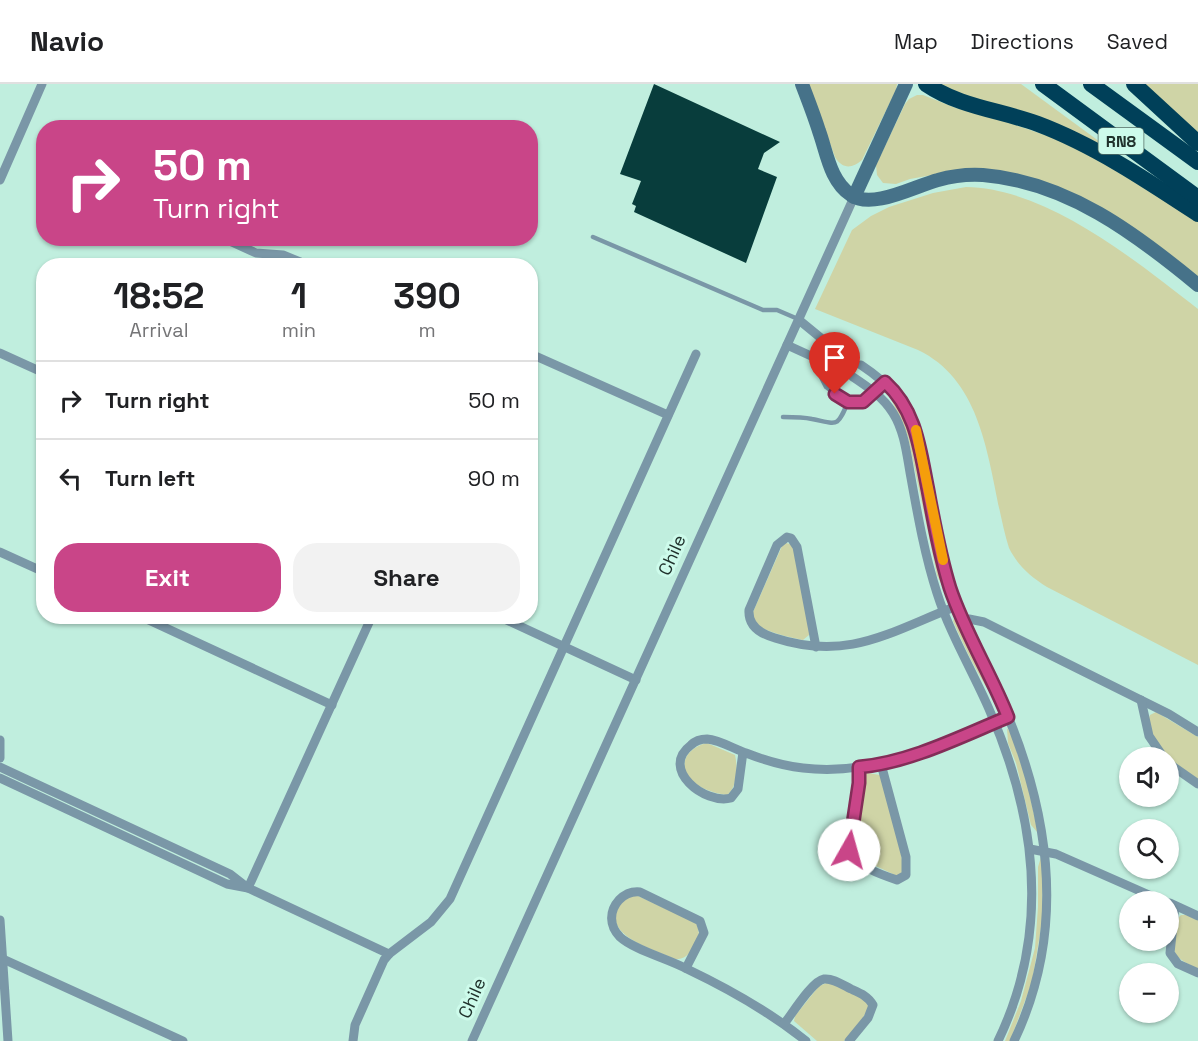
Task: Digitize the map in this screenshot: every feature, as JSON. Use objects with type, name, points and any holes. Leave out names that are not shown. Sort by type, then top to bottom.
[{"type":"highway","points":[[926,84],[967,104],[1014,116],[1064,136],[1131,172],[1198,214]]},
{"type":"highway","name":"RN8","points":[[1043,84],[1198,198]]},
{"type":"highway","name":"RN8","points":[[1091,84],[1198,162]]},
{"type":"highway","points":[[1134,84],[1198,143]]},
{"type":"street","points":[[0,180],[42,84]]},
{"type":"street","points":[[802,84],[832,170],[843,188],[854,197],[879,199],[956,176],[983,175],[1020,181],[1054,192],[1094,210],[1152,248],[1198,285]]},
{"type":"street","name":"Chile","points":[[472,1041],[906,84]]},
{"type":"street","points":[[241,246],[256,253],[283,255],[290,258]]},
{"type":"street","points":[[787,345],[840,369],[847,357],[799,320]]},
{"type":"street","points":[[0,353],[36,369]]},
{"type":"street","points":[[353,1041],[355,1025],[381,966],[389,954],[431,922],[450,899],[696,354]]},
{"type":"street","points":[[538,357],[668,415]]},
{"type":"street","points":[[861,365],[891,386],[915,426],[944,567],[963,622],[1008,717],[1031,782],[1045,850],[1048,900],[1043,947],[1033,994],[1014,1041]]},
{"type":"street","points":[[853,377],[874,392],[892,413],[901,431],[930,570],[944,611],[995,722],[1017,786],[1030,849],[1033,899],[1029,945],[1019,990],[998,1041]]},
{"type":"street","points":[[874,392],[891,386]]},
{"type":"street","points":[[816,647],[797,547],[791,538],[787,537],[777,545],[751,604],[750,620],[757,629],[770,636],[816,647],[842,647],[864,643],[957,606]]},
{"type":"street","points":[[0,552],[36,568]]},
{"type":"street","points":[[963,622],[969,619],[984,622],[1141,700],[1198,732]]},
{"type":"street","points":[[157,624],[332,705]]},
{"type":"street","points":[[248,888],[368,624]]},
{"type":"street","points":[[515,624],[636,680]]},
{"type":"street","points":[[1141,700],[1149,736],[1156,747]]},
{"type":"street","points":[[743,752],[738,789],[731,798],[716,798],[694,788],[682,774],[682,756],[695,742],[712,740],[743,752],[803,768],[859,767],[881,764],[914,754],[1008,717]]},
{"type":"street","points":[[0,740],[0,758]]},
{"type":"street","points":[[859,767],[859,783],[849,850],[858,862],[897,880],[906,875],[906,857],[881,764]]},
{"type":"street","points":[[0,768],[230,874],[248,888],[389,954]]},
{"type":"street","points":[[1179,771],[1198,784]]},
{"type":"street","points":[[0,778],[227,884],[248,888]]},
{"type":"street","points":[[1030,849],[1045,850],[1143,891]]},
{"type":"street","points":[[686,968],[704,933],[700,921],[640,892],[631,892],[622,897],[611,914],[613,926],[625,941],[686,968],[748,1001],[806,1041]]},
{"type":"street","points":[[1179,907],[1198,916]]},
{"type":"street","points":[[0,920],[8,1041]]},
{"type":"street","points":[[1170,951],[1178,964],[1198,973]]},
{"type":"street","points":[[3,959],[183,1041]]},
{"type":"street","points":[[784,1024],[814,985],[823,979],[831,980],[863,994],[873,1005],[868,1018],[849,1041]]},
{"type":"lane","points":[[593,237],[763,310],[777,310],[799,320]]},
{"type":"lane","points":[[816,358],[826,387],[848,402],[863,402],[874,392]]},
{"type":"lane","points":[[783,417],[808,418],[831,423],[840,419],[848,402]]},
{"type":"green space","points":[[808,84],[897,84],[862,160],[858,163],[844,166],[835,157]]},
{"type":"green space","points":[[936,84],[1021,84],[1141,172]]},
{"type":"green space","points":[[1139,84],[1198,84],[1198,137]]},
{"type":"green space","points":[[917,95],[1054,138],[1087,153],[1182,211],[1198,222],[1198,279],[1095,206],[955,171],[910,179],[896,184],[883,183],[877,175],[876,165],[905,104]]},
{"type":"green space","points":[[966,187],[997,191],[1028,200],[1059,213],[1119,250],[1198,309],[1198,665],[1047,587],[1025,570],[1009,548],[983,437],[973,410],[960,386],[942,366],[918,350],[815,309],[852,230],[871,216],[889,207],[933,193]]},
{"type":"green space","points":[[888,392],[897,401],[909,422],[948,592],[947,596],[937,575],[908,437]]},
{"type":"green space","points":[[786,543],[794,548],[810,628],[809,635],[803,640],[763,628],[754,619],[753,612],[782,546]]},
{"type":"green space","points":[[956,614],[999,706],[963,643],[953,621]]},
{"type":"green space","points":[[1156,712],[1198,737],[1198,780],[1179,766],[1179,747],[1160,747],[1157,743],[1151,734],[1150,715]]},
{"type":"green space","points":[[1007,728],[1027,782],[1038,833],[1031,825],[1016,763],[1008,743]]},
{"type":"green space","points":[[707,743],[735,755],[736,777],[727,795],[701,787],[691,781],[685,771],[687,755],[695,748]]},
{"type":"green space","points":[[865,774],[880,775],[895,821],[904,871],[897,876],[861,859],[853,848],[863,780]]},
{"type":"green space","points":[[1041,857],[1043,863],[1042,922],[1032,982],[1010,1041],[1005,1041],[1021,1001],[1035,948],[1038,867]]},
{"type":"green space","points":[[629,896],[638,896],[697,923],[699,934],[688,954],[675,959],[645,947],[626,935],[619,928],[616,919],[620,904]]},
{"type":"green space","points":[[1186,915],[1198,920],[1198,969],[1181,959],[1175,951],[1179,951],[1179,917]]},
{"type":"green space","points":[[829,982],[864,998],[869,1007],[859,1025],[844,1041],[817,1041],[794,1021],[795,1016],[819,986]]},
{"type":"building","points":[[654,84],[780,142],[764,153],[758,169],[777,177],[746,263],[634,212],[636,206],[632,204],[641,181],[620,174]]},
{"type":"slow traffic","points":[[916,430],[943,560]]},
{"type":"route","points":[[835,394],[848,402],[863,402],[885,382],[892,388],[908,412],[915,426],[938,542],[951,590],[963,622],[1008,717],[914,754],[859,767],[859,783],[849,850]]}]
